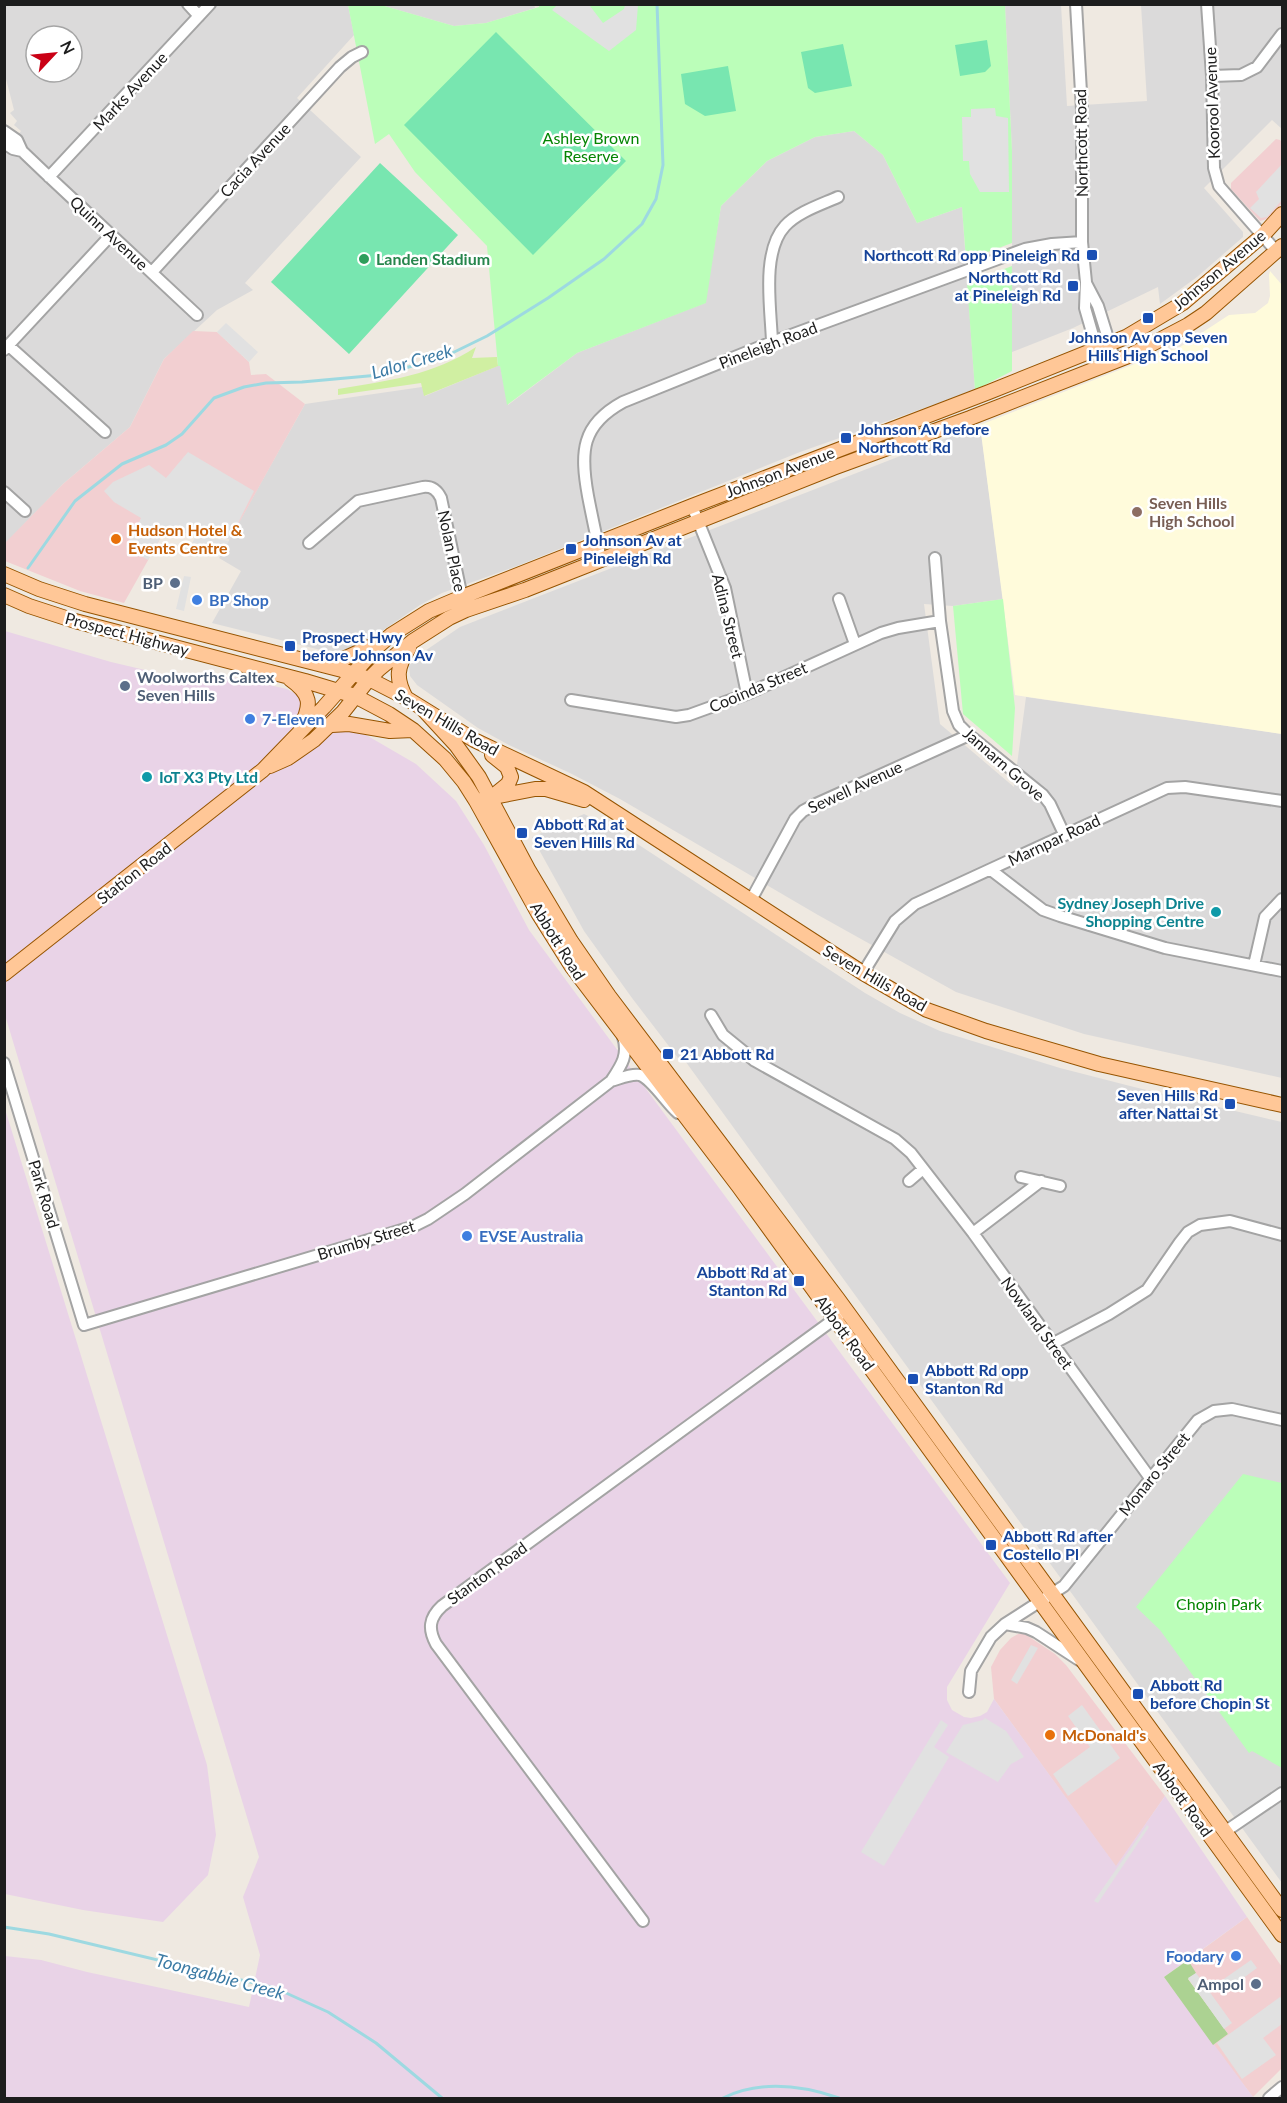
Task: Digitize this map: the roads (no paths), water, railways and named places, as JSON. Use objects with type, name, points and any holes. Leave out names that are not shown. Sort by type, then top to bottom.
[{"type":"main road","name":"Johnson Avenue","points":[[355,696],[369,679],[413,641],[464,604],[598,544],[692,506],[1096,350],[1161,318],[1183,303],[1263,235],[1282,214]]},
{"type":"main road","name":"Johnson Avenue","points":[[338,690],[376,648],[391,635],[429,611],[525,590],[833,468],[1102,367],[1156,344],[1188,326],[1280,249]]},
{"type":"main road","name":"Prospect Highway","points":[[4,574],[39,589],[85,604],[354,674]]},
{"type":"main road","name":"Prospect Highway","points":[[4,595],[75,621],[355,696]]},
{"type":"main road","points":[[309,663],[341,660],[391,635]]},
{"type":"main road","points":[[406,698],[397,676],[400,662],[413,641]]},
{"type":"main road","name":"Seven Hills Road","points":[[354,674],[406,698],[474,740],[584,792],[862,973],[927,1010],[977,1028],[1099,1064],[1282,1105]]},
{"type":"main road","points":[[288,677],[302,688],[308,699],[307,713],[296,736]]},
{"type":"main road","name":"Station Road","points":[[4,974],[263,770],[338,690]]},
{"type":"main road","name":"Seven Hills Road","points":[[355,696],[413,729]]},
{"type":"main road","name":"Station Road","points":[[263,770],[288,758],[314,740],[332,724],[355,696]]},
{"type":"main road","name":"Abbott Road","points":[[422,708],[466,757],[528,869],[590,969],[846,1310],[1282,1910]]},
{"type":"main road","points":[[332,724],[350,724],[390,731],[413,729]]},
{"type":"main road","name":"Abbott Road","points":[[413,729],[445,759],[464,782],[572,967],[835,1319],[1282,1935]]},
{"type":"main road","points":[[474,740],[501,761],[510,772],[511,777],[508,784],[490,798]]},
{"type":"main road","name":"Seven Hills Road","points":[[476,801],[535,789],[546,789],[603,806]]},
{"type":"street","points":[[188,4],[200,16]]},
{"type":"street","name":"Marks Avenue","points":[[49,177],[210,4]]},
{"type":"street","name":"Northcott Road","points":[[1076,4],[1083,140],[1082,243],[1086,282],[1085,308],[1102,367]]},
{"type":"street","name":"Koorool Avenue","points":[[1208,4],[1214,168],[1219,186],[1263,235],[1280,249]]},
{"type":"street","points":[[1212,76],[1241,75],[1257,67],[1282,34]]},
{"type":"street","name":"Cacia Avenue","points":[[152,272],[340,67],[362,52]]},
{"type":"street","name":"Quinn Avenue","points":[[4,131],[17,140],[22,151],[197,315]]},
{"type":"street","name":"Quinn Avenue","points":[[4,143],[13,149],[22,151]]},
{"type":"street","points":[[772,342],[770,271],[775,239],[786,225],[797,217],[838,197]]},
{"type":"street","points":[[105,432],[7,348],[111,235]]},
{"type":"street","name":"Pineleigh Road","points":[[601,560],[583,458],[587,437],[596,422],[609,410],[623,402],[772,342],[1025,249],[1052,243],[1082,243]]},
{"type":"street","name":"Northcott Road","points":[[1086,282],[1098,306],[1115,361]]},
{"type":"street","name":"Nolan Place","points":[[309,543],[361,500],[429,487],[437,491],[441,501],[464,604]]},
{"type":"street","points":[[4,492],[25,511]]},
{"type":"street","name":"Adina Street","points":[[692,506],[725,588],[747,694]]},
{"type":"street","name":"Jannarn Grove","points":[[935,558],[940,621],[953,711],[959,725],[1043,795],[1050,804],[1064,834]]},
{"type":"street","points":[[839,599],[855,644]]},
{"type":"street","name":"Cooinda Street","points":[[571,700],[676,717],[689,715],[747,694],[855,644],[898,628],[940,621]]},
{"type":"street","name":"Sewell Avenue","points":[[751,900],[799,813],[969,735]]},
{"type":"street","name":"Marnpar Road","points":[[862,973],[895,921],[915,904],[1167,788],[1185,787],[1282,801]]},
{"type":"street","points":[[991,870],[1043,910],[1060,916],[1165,948],[1282,971]]},
{"type":"street","points":[[1254,965],[1266,916],[1282,899]]},
{"type":"street","name":"Nowland Street","points":[[711,1015],[723,1035],[755,1061],[895,1138],[911,1153],[973,1233],[1150,1478]]},
{"type":"street","name":"Brumby Street","points":[[84,1325],[412,1227],[428,1219],[465,1194],[611,1081],[626,1055],[621,1032]]},
{"type":"street","name":"Park Road","points":[[4,1064],[84,1325]]},
{"type":"street","name":"Brumby Street","points":[[611,1081],[640,1076],[651,1084],[669,1106],[689,1121]]},
{"type":"street","points":[[909,1181],[923,1168]]},
{"type":"street","points":[[1021,1177],[1060,1185]]},
{"type":"street","points":[[973,1233],[1041,1181]]},
{"type":"street","points":[[1052,1344],[1148,1290],[1180,1242],[1188,1232],[1200,1225],[1230,1221],[1282,1235]]},
{"type":"street","name":"Stanton Road","points":[[643,1921],[436,1644],[430,1634],[432,1619],[442,1606],[846,1310]]},
{"type":"street","name":"Monaro Street","points":[[969,1692],[971,1671],[991,1637],[1005,1624],[1064,1586],[1198,1420],[1214,1411],[1232,1409],[1282,1420]]},
{"type":"street","points":[[1005,1624],[1027,1628],[1079,1660],[1082,1659]]},
{"type":"street","points":[[1226,1831],[1282,1793]]},
{"type":"street","points":[[1269,2098],[1282,2087]]},
{"type":"waterway","name":"Lalor Creek","points":[[28,568],[75,501],[122,464],[166,445],[182,434],[214,398],[244,387],[266,383],[379,375],[442,358],[487,336],[604,259],[642,224],[656,199],[663,165],[657,4]]},
{"type":"waterway","name":"Toongabbie Creek","points":[[4,1927],[49,1934],[275,1988],[328,2012],[376,2043],[442,2098]]},
{"type":"waterway","name":"Toongabbie Creek","points":[[723,2098],[751,2089],[781,2086],[810,2090],[839,2098]]},
{"type":"place","name":"Northcott Rd opp Pineleigh Rd","points":[[1092,255]]},
{"type":"place","name":"Landen Stadium","points":[[364,259]]},
{"type":"place","name":"Northcott Rd at Pineleigh Rd","points":[[1073,286]]},
{"type":"place","name":"Johnson Av opp Seven Hills High School","points":[[1148,318]]},
{"type":"place","name":"Johnson Av before Northcott Rd","points":[[846,438]]},
{"type":"place","name":"Seven Hills High School","points":[[1137,512]]},
{"type":"place","name":"Hudson Hotel & Events Centre","points":[[116,539]]},
{"type":"place","name":"Johnson Av at Pineleigh Rd","points":[[571,549]]},
{"type":"place","name":"BP","points":[[175,583]]},
{"type":"place","name":"BP Shop","points":[[197,600]]},
{"type":"place","name":"Prospect Hwy before Johnson Av","points":[[290,646]]},
{"type":"place","name":"Woolworths Caltex Seven Hills","points":[[125,686]]},
{"type":"place","name":"7-Eleven","points":[[250,719]]},
{"type":"place","name":"IoT X3 Pty Ltd","points":[[147,777]]},
{"type":"place","name":"Abbott Rd at Seven Hills Rd","points":[[522,833]]},
{"type":"place","name":"Sydney Joseph Drive Shopping Centre","points":[[1216,912]]},
{"type":"place","name":"21 Abbott Rd","points":[[668,1054]]},
{"type":"place","name":"Seven Hills Rd after Nattai St","points":[[1230,1104]]},
{"type":"place","name":"EVSE Australia","points":[[467,1236]]},
{"type":"place","name":"Abbott Rd at Stanton Rd","points":[[799,1281]]},
{"type":"place","name":"Abbott Rd opp Stanton Rd","points":[[913,1379]]},
{"type":"place","name":"Abbott Rd after Costello Pl","points":[[991,1545]]},
{"type":"place","name":"Abbott Rd before Chopin St","points":[[1138,1694]]},
{"type":"place","name":"McDonald's","points":[[1050,1735]]},
{"type":"place","name":"Foodary","points":[[1236,1956]]},
{"type":"place","name":"Ampol","points":[[1256,1984]]},
{"type":"park label","name":"Ashley Brown Reserve","points":[[591,147]]},
{"type":"park label","name":"Chopin Park","points":[[1219,1604]]}]
